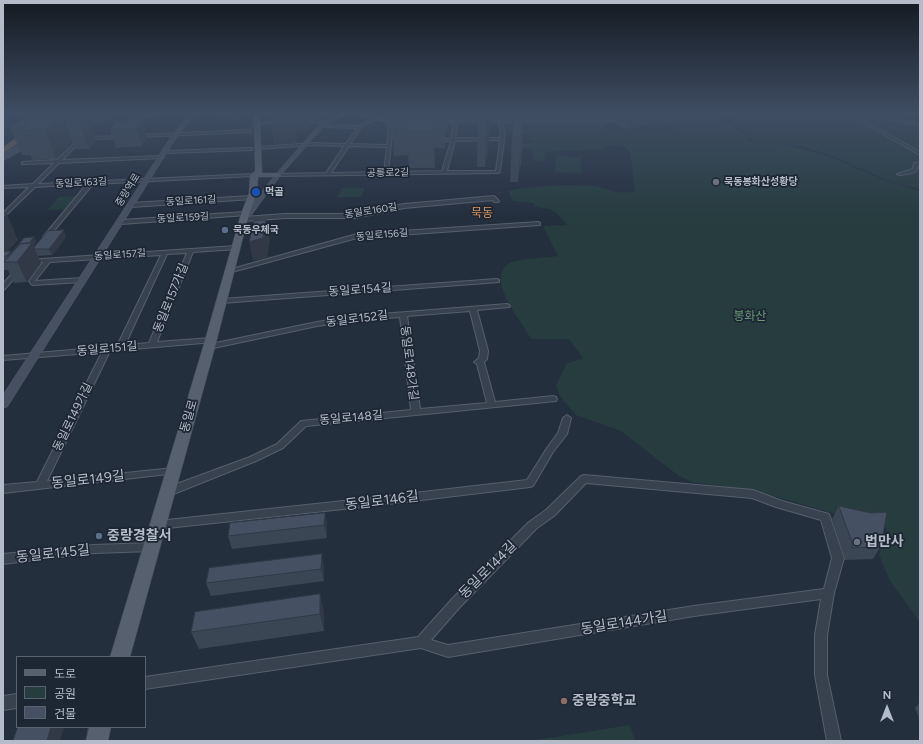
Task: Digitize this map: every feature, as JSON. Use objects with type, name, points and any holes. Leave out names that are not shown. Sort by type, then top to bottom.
[{"type":"main road","points":[[252,171],[252,169],[258,166],[258,149]]},
{"type":"main road","points":[[252,171],[278,175]]},
{"type":"main road","name":"동일로","points":[[120,656],[252,195],[252,171]]},
{"type":"main road","points":[[96,741],[100,728]]},
{"type":"street","points":[[3,159],[20,149]]},
{"type":"street","points":[[3,216],[71,149]]},
{"type":"street","name":"중랑역로","points":[[3,404],[167,149]]},
{"type":"street","points":[[24,163],[163,155],[185,149]]},
{"type":"street","points":[[245,216],[301,149]]},
{"type":"street","points":[[328,174],[345,149]]},
{"type":"street","points":[[386,173],[389,149]]},
{"type":"street","points":[[444,172],[451,149]]},
{"type":"street","name":"공릉로2길","points":[[278,175],[498,172],[501,149]]},
{"type":"street","points":[[911,149],[920,154]]},
{"type":"street","points":[[899,174],[916,170],[916,164],[920,163]]},
{"type":"street","name":"동일로163길","points":[[3,187],[148,180],[252,171]]},
{"type":"street","points":[[252,195],[278,175]]},
{"type":"street","points":[[41,240],[92,182]]},
{"type":"street","name":"동일로161길","points":[[131,205],[252,195]]},
{"type":"street","name":"동일로160길","points":[[245,216],[355,216],[404,206],[429,203],[494,198],[496,201]]},
{"type":"street","name":"동일로159길","points":[[121,222],[245,216]]},
{"type":"street","name":"동일로156길","points":[[230,271],[357,236],[538,224]]},
{"type":"street","name":"동일로157길","points":[[18,262],[236,248]]},
{"type":"street","name":"동일로157가길","points":[[152,345],[191,251]]},
{"type":"street","points":[[120,348],[165,252]]},
{"type":"street","points":[[3,288],[31,255]]},
{"type":"street","points":[[48,260],[32,281],[33,283],[82,280]]},
{"type":"street","name":"동일로154길","points":[[222,301],[498,281]]},
{"type":"street","name":"동일로152길","points":[[210,344],[356,318],[507,306]]},
{"type":"street","points":[[473,309],[484,351],[483,359],[478,362],[481,363],[492,405]]},
{"type":"street","name":"동일로148가길","points":[[403,314],[416,412]]},
{"type":"street","name":"동일로151길","points":[[3,358],[152,345],[210,344]]},
{"type":"street","name":"동일로149가길","points":[[40,485],[107,349]]},
{"type":"street","name":"동일로148길","points":[[168,492],[253,459],[280,446],[304,423],[553,399]]},
{"type":"street","name":"동일로146길","points":[[158,526],[530,483],[550,450],[562,434],[567,418]]},
{"type":"street","name":"동일로149길","points":[[3,489],[174,471]]},
{"type":"street","name":"동일로144길","points":[[421,642],[456,602],[533,525],[550,513],[584,479],[753,494],[780,504],[825,517],[838,558],[828,593]]},
{"type":"street","name":"동일로145길","points":[[3,559],[94,549],[152,547]]},
{"type":"street","points":[[828,593],[821,635],[821,675],[834,741]]},
{"type":"street","name":"동일로144가길","points":[[421,642],[448,651],[694,611],[828,593]]},
{"type":"street","points":[[146,683],[421,642]]},
{"type":"street","points":[[3,703],[16,701]]},
{"type":"green space","name":"봉화산","points":[[531,149],[602,149],[546,152],[544,154],[546,161],[534,161],[532,149]]},
{"type":"green space","name":"봉화산","points":[[627,149],[800,149],[829,156],[881,179],[920,191],[920,622],[890,581],[879,555],[887,531],[881,519],[861,521],[752,490],[692,482],[679,476],[621,431],[576,415],[560,396],[556,386],[566,364],[583,358],[569,339],[531,339],[507,299],[502,288],[501,278],[504,269],[512,262],[558,256],[543,226],[567,225],[554,211],[535,207],[533,203],[513,201],[508,191],[550,186],[593,186],[623,193],[635,191],[630,152]]},
{"type":"green space","name":"봉화산","points":[[811,149],[920,149],[920,189],[887,180],[822,152]]},
{"type":"green space","points":[[556,156],[581,157],[581,173],[555,172]]},
{"type":"green space","points":[[342,188],[365,188],[361,197],[337,197]]},
{"type":"green space","points":[[76,196],[65,209],[47,210],[59,197]]},
{"type":"green space","points":[[630,725],[635,741],[530,741]]},
{"type":"building","points":[[266,220],[263,238],[249,242],[254,221]]},
{"type":"building","points":[[64,230],[49,249],[35,249],[34,247],[48,231]]},
{"type":"building","points":[[34,237],[29,243],[20,244],[12,253],[24,238]]},
{"type":"building","points":[[32,243],[17,262],[4,262],[20,244]]},
{"type":"building","points":[[11,251],[7,256],[3,256],[3,252]]},
{"type":"building","points":[[839,506],[871,513],[887,512],[881,546],[852,548],[853,545]]},
{"type":"building","points":[[325,513],[324,525],[228,536],[230,523]]},
{"type":"building","points":[[322,554],[321,569],[206,583],[209,568]]},
{"type":"building","points":[[320,594],[320,614],[191,632],[195,612]]},
{"type":"building","points":[[18,728],[51,728],[47,741],[13,741]]},
{"type":"place","name":"묵동봉화산성황당","points":[[716,182]]},
{"type":"place","name":"먹골","points":[[256,192]]},
{"type":"place","name":"묵동우체국","points":[[225,230]]},
{"type":"place","name":"중랑경찰서","points":[[99,536]]},
{"type":"place","name":"법만사","points":[[857,542]]},
{"type":"place","name":"중랑중학교","points":[[564,701]]},
{"type":"district","name":"묵동","points":[[482,213]]}]
